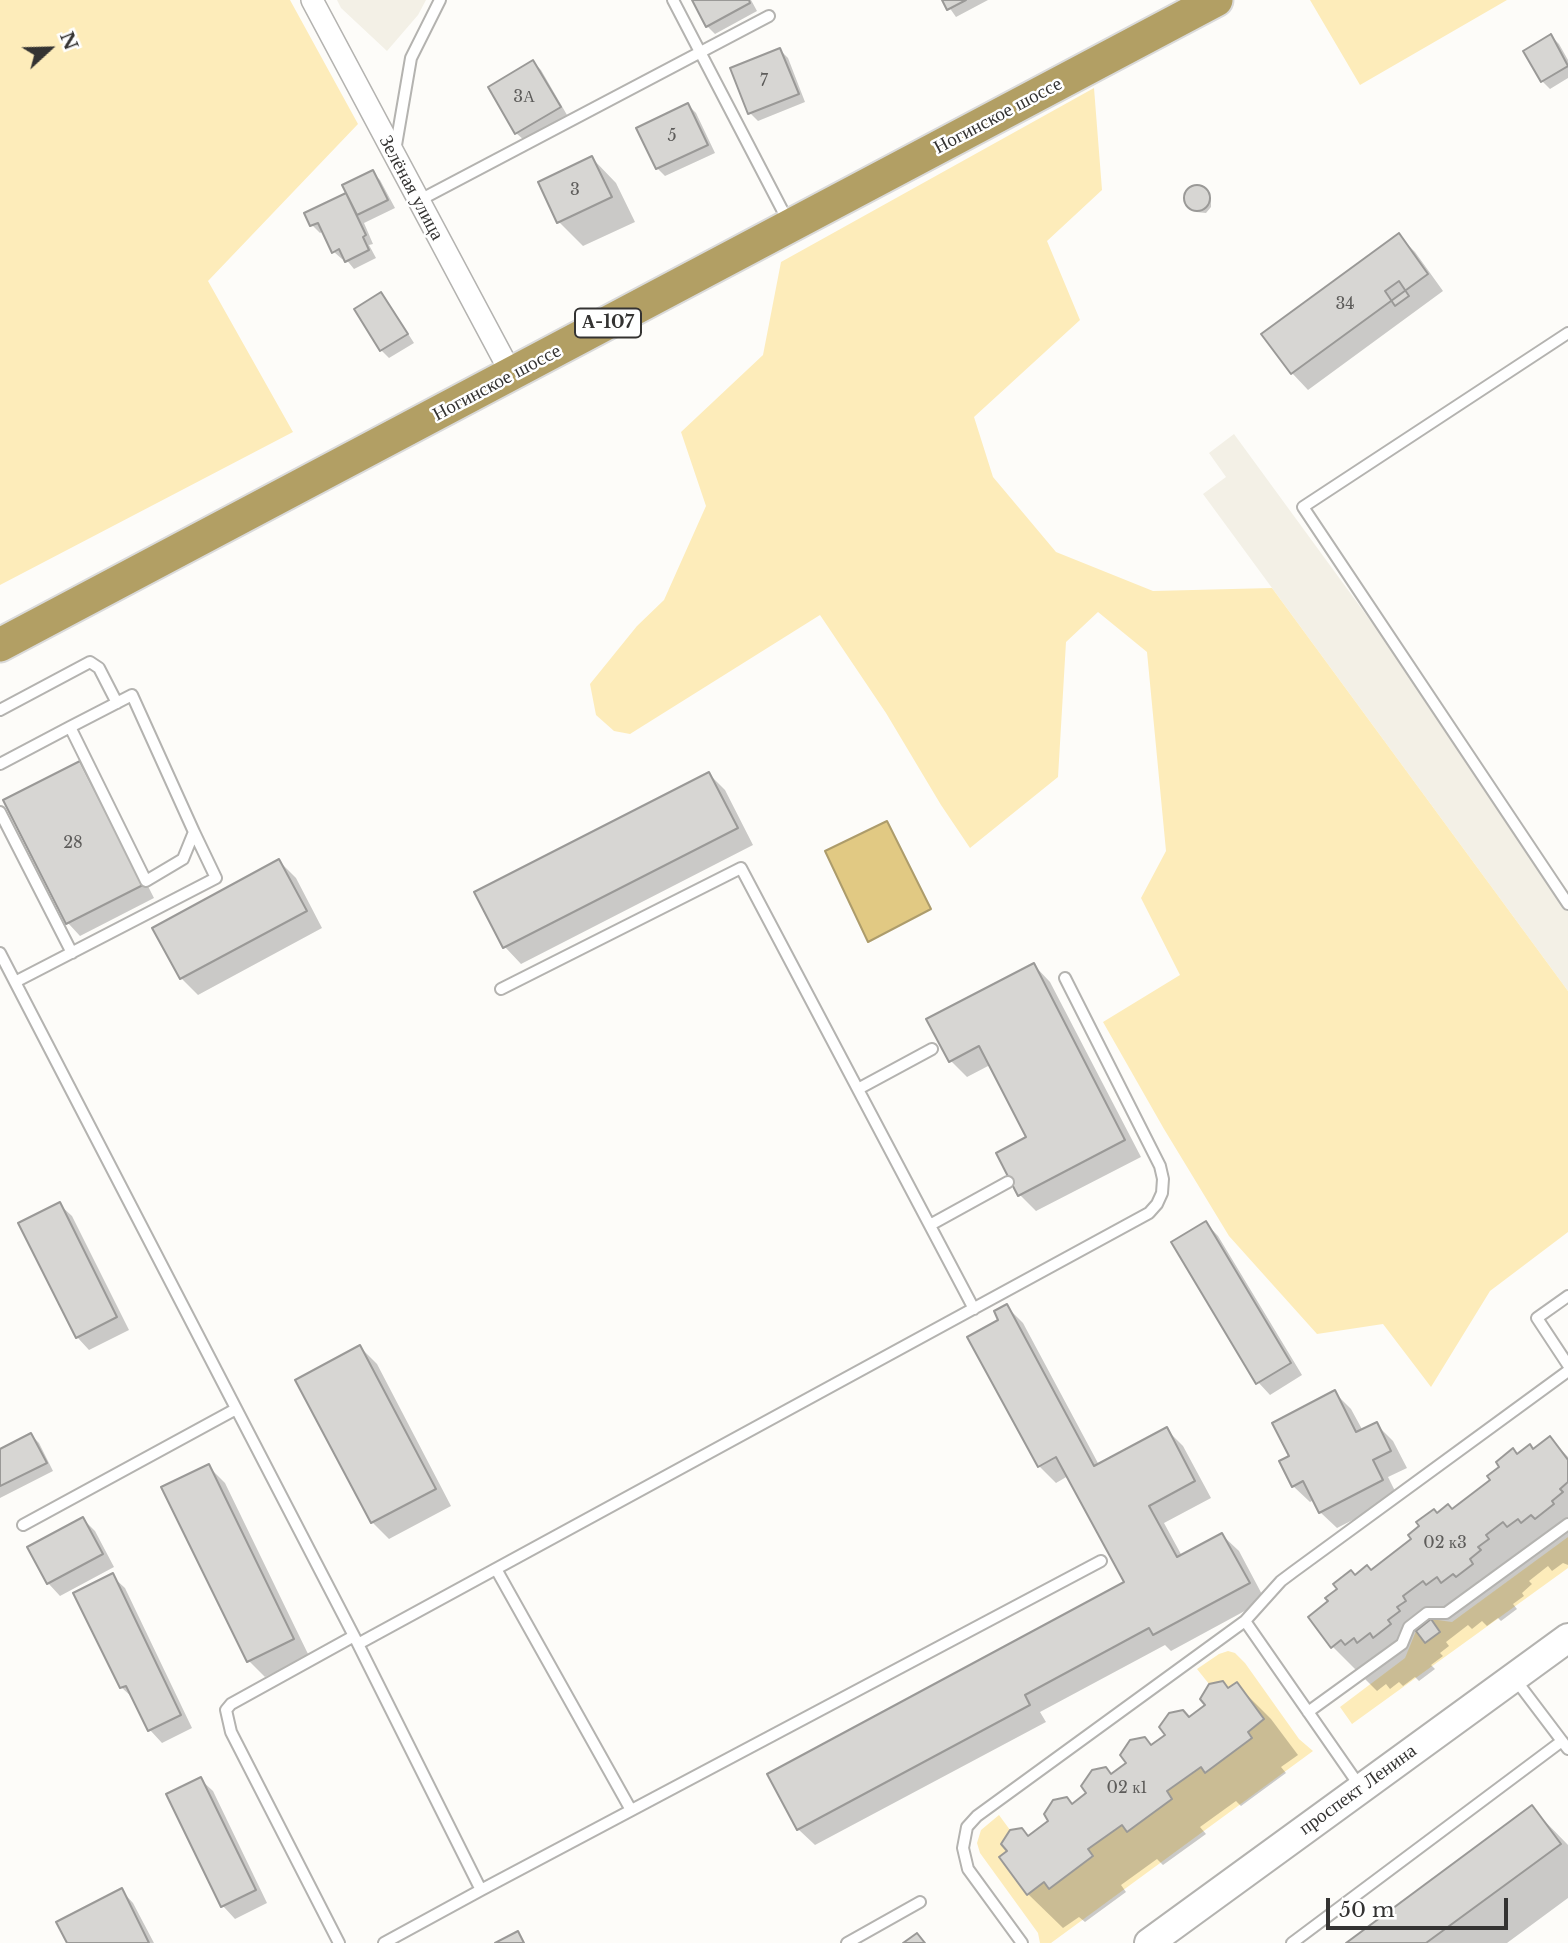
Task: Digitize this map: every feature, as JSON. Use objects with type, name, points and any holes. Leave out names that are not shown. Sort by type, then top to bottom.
[{"type":"highway","name":"Ногинское шоссе","points":[[0,645],[1216,0]]},
{"type":"main road","name":"проспект Ленина","points":[[1149,1943],[1568,1638]]},
{"type":"street","name":"Зелёная улица","points":[[312,0],[512,375]]},
{"type":"lane","points":[[394,157],[411,58],[440,0]]},
{"type":"lane","points":[[673,0],[790,226]]},
{"type":"lane","points":[[418,201],[769,16]]},
{"type":"lane","points":[[1568,333],[1303,507],[1568,904]]},
{"type":"lane","points":[[0,710],[90,662],[100,668],[117,703]]},
{"type":"lane","points":[[0,764],[132,695],[216,878],[15,982]]},
{"type":"lane","points":[[70,727],[146,881],[183,859],[194,832]]},
{"type":"lane","points":[[0,812],[72,953]]},
{"type":"lane","points":[[501,989],[741,868],[974,1309]]},
{"type":"lane","points":[[0,953],[356,1640],[481,1889]]},
{"type":"lane","points":[[339,1943],[231,1732],[226,1710],[231,1704],[496,1569],[1149,1213],[1162,1193],[1163,1180],[1156,1156],[1065,978]]},
{"type":"lane","points":[[858,1089],[932,1049]]},
{"type":"lane","points":[[930,1225],[1008,1182]]},
{"type":"lane","points":[[1568,1296],[1537,1318],[1568,1365]]},
{"type":"lane","points":[[1022,1943],[968,1869],[963,1848],[967,1827],[977,1816],[1245,1621],[1287,1577],[1568,1371]]},
{"type":"lane","points":[[23,1525],[236,1409]]},
{"type":"lane","points":[[1308,1712],[1402,1644],[1409,1627],[1427,1613],[1446,1613],[1568,1524]]},
{"type":"lane","points":[[384,1943],[1101,1561]]},
{"type":"lane","points":[[496,1569],[631,1810]]},
{"type":"lane","points":[[1245,1621],[1361,1788]]},
{"type":"lane","points":[[1292,1943],[1565,1745],[1514,1676]]},
{"type":"lane","points":[[847,1943],[920,1902]]},
{"type":"shaded area","points":[[0,0],[290,0],[358,124],[208,281],[293,432],[0,585]]},
{"type":"shaded area","points":[[337,0],[426,0],[418,15],[387,51],[341,8]]},
{"type":"shaded area","points":[[1310,0],[1507,0],[1360,85]]},
{"type":"shaded area","points":[[1094,88],[1102,190],[1047,241],[1080,320],[974,417],[993,477],[1056,552],[1153,591],[1272,588],[1568,991],[1568,1232],[1490,1291],[1431,1387],[1383,1324],[1317,1334],[1229,1236],[1103,1022],[1180,975],[1141,898],[1166,851],[1147,652],[1098,612],[1066,642],[1058,777],[970,848],[886,713],[820,615],[630,734],[614,731],[596,715],[590,684],[637,626],[664,600],[706,506],[681,432],[763,355],[781,262]]},
{"type":"shaded area","points":[[1234,434],[1568,891],[1568,991],[1203,494],[1226,477],[1209,453]]},
{"type":"shaded area","points":[[887,821],[931,909],[868,942],[825,851]]},
{"type":"shaded area","points":[[1568,1537],[1568,1568],[1352,1724],[1340,1707],[1405,1658],[1416,1631],[1425,1643],[1440,1632],[1431,1619],[1452,1622]]},
{"type":"shaded area","points":[[1228,1651],[1235,1653],[1245,1663],[1299,1739],[1313,1751],[1051,1943],[1040,1943],[1038,1933],[980,1853],[977,1843],[981,1830],[999,1815],[1010,1830],[1001,1844],[1007,1851],[1000,1858],[1027,1895],[1044,1882],[1049,1888],[1093,1857],[1088,1849],[1122,1825],[1127,1831],[1172,1799],[1167,1791],[1201,1767],[1205,1772],[1252,1738],[1248,1732],[1264,1719],[1237,1682],[1228,1688],[1223,1681],[1209,1684],[1197,1669]]},
{"type":"building","points":[[692,0],[749,0],[750,3],[706,27]]},
{"type":"building","points":[[942,0],[966,0],[947,10]]},
{"type":"building","points":[[1551,34],[1568,66],[1541,82],[1523,51]]},
{"type":"building","points":[[780,48],[799,94],[748,114],[730,68]]},
{"type":"building","points":[[533,60],[561,107],[515,134],[488,87]]},
{"type":"building","points":[[688,103],[708,145],[656,169],[636,128]]},
{"type":"building","points":[[592,156],[612,197],[557,223],[538,182]]},
{"type":"building","points":[[373,170],[388,200],[357,215],[342,185]]},
{"type":"building","points":[[1197,185],[1206,189],[1210,198],[1206,207],[1197,211],[1188,207],[1184,198],[1188,189]]},
{"type":"building","points":[[346,193],[366,235],[363,237],[369,250],[345,262],[339,249],[332,253],[318,223],[310,226],[304,213]]},
{"type":"building","points":[[1399,233],[1428,274],[1291,374],[1261,334]]},
{"type":"building","points":[[1399,281],[1409,296],[1395,306],[1385,291]]},
{"type":"building","points":[[381,292],[408,334],[380,351],[354,309]]},
{"type":"building","points":[[80,761],[143,885],[66,924],[3,800]]},
{"type":"building","points":[[709,772],[738,828],[503,948],[474,892]]},
{"type":"building","points":[[279,859],[307,911],[180,979],[152,928]]},
{"type":"building","points":[[1034,963],[1125,1140],[1018,1196],[996,1153],[1026,1137],[979,1046],[949,1062],[926,1019]]},
{"type":"building","points":[[60,1202],[117,1317],[76,1338],[18,1223]]},
{"type":"building","points":[[1206,1221],[1291,1363],[1256,1384],[1171,1242]]},
{"type":"building","points":[[1007,1304],[1094,1466],[1167,1427],[1195,1481],[1149,1506],[1177,1557],[1222,1533],[1250,1583],[1153,1635],[1149,1628],[1025,1695],[1030,1705],[797,1830],[767,1774],[1124,1582],[1056,1457],[1038,1467],[967,1337],[998,1320],[994,1311]]},
{"type":"building","points":[[360,1345],[436,1489],[371,1523],[295,1380]]},
{"type":"building","points":[[1335,1390],[1356,1432],[1377,1422],[1391,1451],[1373,1460],[1383,1480],[1319,1513],[1303,1481],[1292,1487],[1279,1461],[1289,1456],[1272,1423]]},
{"type":"building","points":[[31,1433],[47,1463],[0,1486],[0,1449]]},
{"type":"building","points":[[1550,1436],[1568,1460],[1568,1482],[1560,1489],[1563,1492],[1552,1501],[1554,1504],[1535,1519],[1531,1515],[1521,1523],[1518,1519],[1507,1527],[1503,1522],[1486,1535],[1489,1539],[1478,1547],[1481,1550],[1470,1559],[1473,1564],[1456,1577],[1453,1574],[1441,1583],[1437,1577],[1426,1585],[1423,1581],[1403,1596],[1406,1601],[1397,1607],[1400,1611],[1388,1620],[1391,1624],[1373,1638],[1370,1633],[1357,1643],[1354,1638],[1345,1645],[1341,1640],[1331,1648],[1308,1617],[1328,1601],[1325,1598],[1337,1589],[1333,1584],[1351,1570],[1355,1575],[1367,1565],[1371,1570],[1411,1539],[1408,1535],[1419,1526],[1416,1522],[1434,1509],[1437,1513],[1448,1504],[1452,1509],[1490,1480],[1487,1476],[1499,1467],[1496,1462],[1513,1448],[1517,1454],[1530,1444],[1533,1449]]},
{"type":"building","points":[[209,1464],[294,1639],[247,1662],[161,1487]]},
{"type":"building","points":[[83,1517],[103,1554],[47,1584],[27,1547]]},
{"type":"building","points":[[113,1573],[181,1715],[148,1731],[126,1686],[120,1688],[73,1593]]},
{"type":"building","points":[[1431,1619],[1440,1632],[1425,1643],[1416,1631]]},
{"type":"building","points":[[1223,1681],[1228,1688],[1237,1682],[1264,1719],[1248,1732],[1252,1738],[1205,1773],[1201,1767],[1167,1791],[1172,1799],[1127,1832],[1122,1825],[1088,1849],[1093,1856],[1049,1889],[1044,1882],[1027,1895],[999,1857],[1007,1851],[1001,1844],[1010,1830],[1022,1828],[1028,1836],[1048,1821],[1044,1814],[1053,1800],[1067,1797],[1072,1804],[1086,1793],[1081,1786],[1092,1770],[1106,1767],[1111,1774],[1126,1763],[1120,1755],[1130,1740],[1145,1737],[1151,1745],[1165,1735],[1159,1727],[1169,1713],[1183,1710],[1189,1717],[1205,1705],[1200,1699],[1209,1684]]},
{"type":"building","points":[[201,1777],[256,1890],[221,1907],[166,1794]]},
{"type":"building","points":[[1532,1805],[1561,1844],[1426,1943],[1346,1943]]},
{"type":"building","points":[[122,1888],[149,1943],[67,1943],[56,1922]]},
{"type":"building","points":[[518,1931],[524,1943],[495,1943]]},
{"type":"building","points":[[917,1933],[925,1943],[903,1943]]}]
